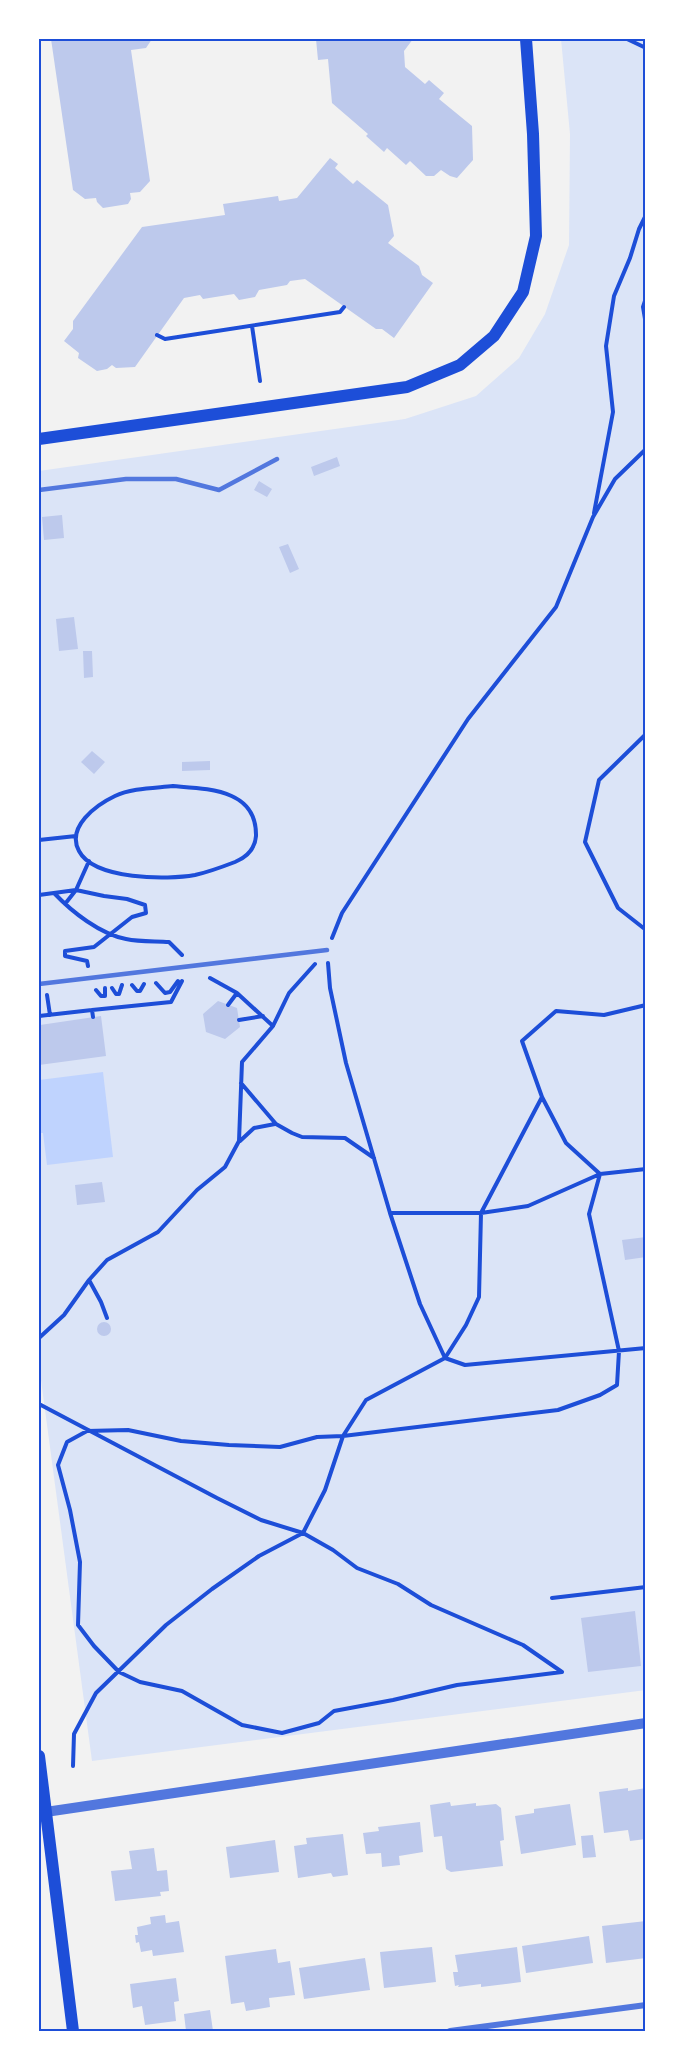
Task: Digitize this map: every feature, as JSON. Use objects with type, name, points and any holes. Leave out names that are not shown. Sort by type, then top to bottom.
[{"type":"main road","points":[[39,439],[406,387],[460,365],[494,336],[523,292],[536,236],[533,134],[526,39]]},
{"type":"main road","points":[[39,1756],[43,1812],[73,2031]]},
{"type":"street","points":[[43,1812],[646,1723]]},
{"type":"street","points":[[450,2031],[646,2005]]},
{"type":"lane","points":[[39,490],[126,479],[176,479],[219,490],[277,459]]},
{"type":"lane","points":[[39,984],[327,950]]},
{"type":"path","points":[[627,39],[646,48]]},
{"type":"path","points":[[593,517],[613,412],[606,346],[614,296],[646,215]]},
{"type":"path","points":[[646,298],[643,307],[646,326]]},
{"type":"path","points":[[157,335],[165,339],[252,326],[340,312],[344,306]]},
{"type":"path","points":[[252,326],[260,381]]},
{"type":"path","points":[[239,1141],[242,1062],[273,1026],[289,993],[327,950],[342,913],[468,718],[556,607],[593,517],[615,478],[646,449]]},
{"type":"path","points":[[646,734],[599,780],[585,842],[618,908],[646,930]]},
{"type":"path","points":[[173,786],[227,794],[247,806],[256,823],[255,845],[243,859],[195,875],[166,878],[110,872],[89,861],[79,851],[76,836],[81,822],[96,808],[116,795],[173,786]]},
{"type":"path","points":[[39,840],[76,836]]},
{"type":"path","points":[[65,904],[76,890],[89,861]]},
{"type":"path","points":[[39,895],[76,890],[127,899],[145,905],[146,913],[132,917],[94,947],[65,951],[65,956],[87,961],[93,986],[101,996],[105,996],[106,981],[116,994],[119,994],[126,979],[137,991],[140,991],[150,979],[165,993],[170,992],[190,967]]},
{"type":"path","points":[[53,893],[110,935],[127,939],[169,942],[180,951]]},
{"type":"path","points":[[327,950],[329,981],[346,1063],[390,1213],[420,1304],[445,1358],[465,1365],[646,1348]]},
{"type":"path","points":[[190,967],[237,993],[273,1026]]},
{"type":"path","points":[[39,1016],[171,1002],[190,967]]},
{"type":"path","points":[[45,983],[50,1015]]},
{"type":"path","points":[[228,1005],[237,993]]},
{"type":"path","points":[[600,1174],[566,1143],[542,1097],[522,1041],[556,1011],[604,1015],[646,1005]]},
{"type":"path","points":[[92,1010],[93,1017]]},
{"type":"path","points":[[239,1020],[263,1016]]},
{"type":"path","points":[[241,1083],[276,1124],[302,1137],[345,1138],[374,1158]]},
{"type":"path","points":[[73,1766],[74,1734],[96,1693],[166,1625],[212,1589],[259,1556],[303,1533],[325,1490],[343,1436],[366,1400],[445,1358],[466,1325],[479,1297],[481,1214],[542,1097]]},
{"type":"path","points":[[39,1338],[64,1315],[88,1280],[107,1260],[159,1232],[197,1190],[225,1167],[239,1141],[254,1128],[276,1124]]},
{"type":"path","points":[[390,1213],[481,1214],[528,1206],[600,1174],[646,1170]]},
{"type":"path","points":[[39,1404],[87,1431],[261,1520],[303,1533],[333,1550],[357,1568],[398,1584],[431,1605],[523,1645],[562,1672],[457,1685],[334,1711],[319,1723],[282,1733],[242,1725],[182,1691],[140,1682],[119,1672],[78,1625],[80,1562],[58,1465],[67,1442],[87,1431],[128,1430],[181,1442],[280,1446],[317,1437],[343,1436],[558,1410],[600,1395],[618,1385],[619,1351],[589,1214],[600,1174]]},
{"type":"path","points":[[88,1280],[107,1318]]},
{"type":"path","points":[[552,1598],[646,1587]]},
{"type":"shaded area","points":[[561,39],[646,39],[646,1690],[92,1761],[39,1365],[39,471],[405,419],[476,396],[519,358],[545,314],[569,245],[570,134]]},
{"type":"water","points":[[103,1072],[113,1157],[47,1165],[43,1133],[39,1133],[39,1080]]},
{"type":"building","points":[[51,39],[152,39],[146,48],[131,50],[150,181],[140,192],[130,193],[131,199],[128,204],[103,208],[96,198],[85,199],[73,190]]},
{"type":"building","points":[[316,39],[413,39],[404,51],[405,67],[425,84],[429,80],[444,93],[439,99],[472,126],[473,160],[457,178],[441,170],[434,176],[426,176],[410,161],[406,165],[387,148],[384,152],[366,136],[368,134],[332,103],[328,59],[318,60]]},
{"type":"building","points":[[330,158],[338,164],[335,168],[353,184],[357,180],[388,205],[394,236],[388,243],[419,266],[422,275],[433,283],[394,338],[382,329],[376,329],[305,279],[259,290],[255,297],[239,300],[234,294],[203,299],[200,295],[184,298],[135,367],[116,368],[112,365],[107,369],[97,371],[78,358],[79,353],[64,341],[73,329],[73,321],[142,227],[225,215],[223,204],[278,196],[279,201],[297,198]]},
{"type":"building","points":[[337,457],[340,466],[314,476],[311,467]]},
{"type":"building","points":[[259,481],[272,489],[267,497],[254,490]]},
{"type":"building","points":[[62,515],[64,538],[44,540],[42,517]]},
{"type":"building","points":[[288,544],[299,569],[290,573],[279,547]]},
{"type":"building","points":[[74,617],[78,649],[59,651],[56,619]]},
{"type":"building","points":[[83,651],[92,651],[93,677],[84,678]]},
{"type":"building","points":[[92,751],[105,762],[94,774],[81,762]]},
{"type":"building","points":[[210,761],[210,770],[182,771],[182,762]]},
{"type":"building","points":[[218,1001],[237,1008],[240,1027],[225,1039],[206,1032],[203,1014]]},
{"type":"building","points":[[101,1016],[106,1056],[39,1065],[40,1025]]},
{"type":"building","points":[[102,1182],[105,1202],[77,1205],[75,1185]]},
{"type":"building","points":[[646,1237],[646,1257],[625,1260],[622,1240]]},
{"type":"building","points":[[101,1322],[107,1322],[111,1329],[107,1336],[101,1336],[97,1332],[97,1326]]},
{"type":"building","points":[[635,1611],[641,1666],[588,1672],[581,1618]]},
{"type":"building","points":[[628,1788],[628,1791],[646,1788],[646,1839],[630,1841],[628,1830],[604,1833],[599,1792]]},
{"type":"building","points":[[450,1802],[451,1806],[476,1803],[476,1806],[496,1804],[501,1808],[504,1840],[500,1841],[503,1866],[451,1872],[446,1869],[442,1836],[434,1837],[430,1805]]},
{"type":"building","points":[[570,1804],[576,1845],[521,1854],[515,1816],[534,1813],[534,1809]]},
{"type":"building","points":[[420,1822],[423,1852],[399,1856],[400,1865],[382,1867],[381,1853],[366,1854],[363,1833],[379,1831],[378,1827]]},
{"type":"building","points":[[343,1834],[348,1875],[333,1877],[331,1873],[298,1878],[294,1846],[307,1844],[306,1838]]},
{"type":"building","points":[[593,1835],[596,1857],[583,1858],[581,1836]]},
{"type":"building","points":[[275,1840],[279,1872],[230,1878],[226,1847]]},
{"type":"building","points":[[154,1848],[157,1871],[167,1870],[169,1891],[160,1892],[161,1896],[115,1901],[111,1871],[132,1869],[129,1851]]},
{"type":"building","points":[[165,1915],[166,1923],[179,1921],[184,1952],[153,1956],[152,1950],[141,1952],[139,1942],[136,1943],[137,1927],[151,1924],[150,1917]]},
{"type":"building","points":[[646,1921],[646,1958],[606,1963],[602,1926]]},
{"type":"building","points":[[589,1936],[593,1963],[526,1973],[522,1946]]},
{"type":"building","points":[[432,1947],[436,1982],[384,1988],[380,1952]]},
{"type":"building","points":[[517,1947],[521,1982],[481,1987],[481,1984],[455,1986],[453,1972],[458,1972],[455,1955]]},
{"type":"building","points":[[276,1949],[278,1963],[290,1961],[295,1995],[269,1998],[270,2007],[246,2011],[244,2002],[231,2004],[225,1956]]},
{"type":"building","points":[[365,1958],[370,1990],[304,1999],[299,1968]]},
{"type":"building","points":[[176,1978],[179,2001],[174,2002],[176,2021],[145,2025],[142,2006],[133,2008],[130,1984]]},
{"type":"building","points":[[210,2010],[213,2031],[186,2031],[184,2014]]}]
